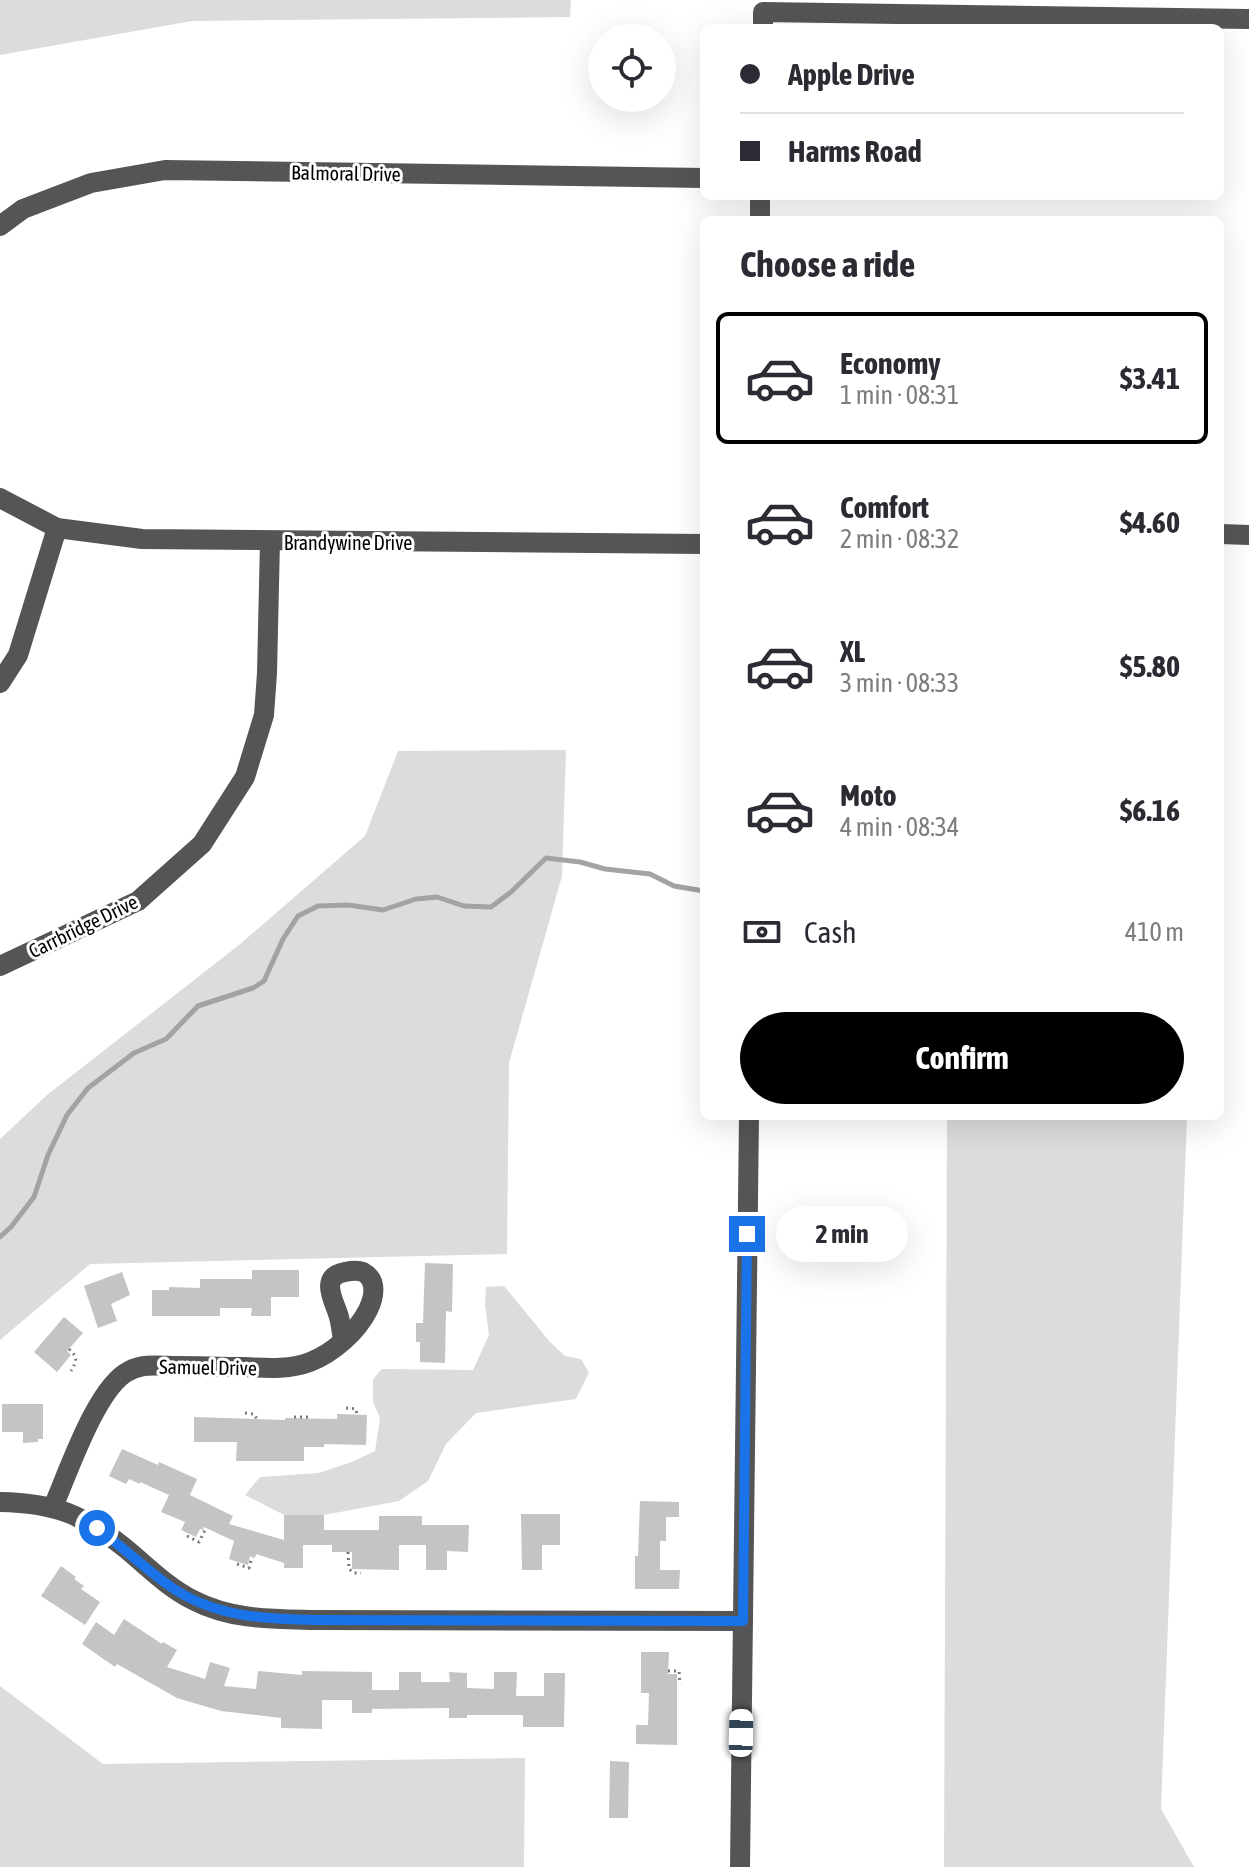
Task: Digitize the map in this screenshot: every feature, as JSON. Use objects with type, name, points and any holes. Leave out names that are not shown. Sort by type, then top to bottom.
[{"type":"street","points":[[763,20],[1249,19]]},
{"type":"street","name":"Balmoral Drive","points":[[0,226],[23,209],[91,183],[165,170],[700,178]]},
{"type":"street","name":"Brandywine Drive","points":[[0,498],[57,528],[142,539],[700,544]]},
{"type":"street","points":[[0,683],[18,655],[57,528]]},
{"type":"street","points":[[1224,534],[1249,535]]},
{"type":"street","name":"Carrbridge Drive","points":[[0,966],[138,901],[202,844],[245,777],[264,715],[270,541]]},
{"type":"street","points":[[740,1867],[749,1120]]},
{"type":"street","name":"Samuel Drive","points":[[53,1507],[100,1401],[111,1385],[129,1370],[152,1365],[295,1366],[318,1358],[343,1341]]},
{"type":"street","points":[[0,1502],[53,1507],[80,1518],[194,1601],[216,1610],[252,1618],[743,1621]]},
{"type":"path","points":[[69,1349],[76,1357],[71,1371]]},
{"type":"path","points":[[346,1408],[356,1409],[357,1415]]},
{"type":"path","points":[[245,1413],[254,1414],[257,1419]]},
{"type":"path","points":[[294,1417],[309,1419]]},
{"type":"path","points":[[187,1536],[199,1542],[206,1528]]},
{"type":"path","points":[[348,1552],[349,1569],[361,1573]]},
{"type":"path","points":[[237,1564],[249,1568],[252,1557]]},
{"type":"path","points":[[668,1671],[679,1671],[680,1684]]},
{"type":"shaded area","points":[[0,0],[571,0],[570,17],[192,21],[0,55]]},
{"type":"shaded area","points":[[566,750],[562,876],[509,1063],[507,1254],[90,1264],[0,1340],[0,1139],[47,1095],[239,945],[365,836],[398,751]]},
{"type":"shaded area","points":[[947,1120],[1187,1120],[1161,1809],[1194,1867],[944,1867]]},
{"type":"shaded area","points":[[504,1286],[550,1342],[565,1356],[581,1359],[589,1373],[576,1399],[476,1413],[446,1444],[428,1481],[399,1501],[324,1515],[284,1515],[245,1495],[260,1477],[319,1473],[375,1451],[380,1418],[373,1402],[373,1379],[382,1369],[473,1370],[489,1335],[486,1287]]},
{"type":"shaded area","points":[[0,1686],[103,1764],[525,1758],[524,1867],[0,1867]]},
{"type":"building","points":[[425,1263],[453,1264],[452,1312],[446,1311],[445,1363],[420,1362],[420,1342],[416,1342],[416,1323],[423,1323]]},
{"type":"building","points":[[252,1270],[299,1270],[299,1297],[271,1297],[271,1316],[251,1316],[252,1308],[220,1308],[220,1316],[152,1316],[152,1290],[200,1288],[200,1279],[252,1279]]},
{"type":"building","points":[[122,1272],[130,1295],[111,1304],[117,1321],[98,1328],[84,1286]]},
{"type":"building","points":[[64,1317],[83,1333],[67,1351],[71,1355],[57,1372],[34,1352]]},
{"type":"building","points":[[2,1404],[43,1404],[43,1439],[23,1443],[23,1432],[2,1432]]},
{"type":"building","points":[[337,1414],[367,1415],[366,1445],[304,1447],[304,1461],[236,1461],[237,1442],[194,1442],[194,1417],[337,1419]]},
{"type":"building","points":[[122,1449],[197,1479],[190,1495],[233,1516],[229,1524],[284,1540],[284,1515],[324,1515],[324,1530],[379,1530],[379,1516],[422,1516],[422,1525],[469,1525],[468,1552],[447,1551],[447,1570],[426,1570],[426,1545],[399,1545],[399,1570],[352,1569],[352,1552],[332,1552],[332,1545],[303,1545],[303,1568],[284,1568],[284,1563],[256,1554],[255,1558],[250,1556],[248,1565],[229,1559],[234,1541],[204,1527],[196,1537],[181,1530],[185,1522],[161,1512],[169,1495],[140,1482],[129,1479],[126,1484],[109,1476]]},
{"type":"building","points":[[640,1501],[679,1502],[679,1517],[666,1517],[666,1541],[660,1541],[660,1570],[680,1570],[679,1589],[635,1589]]},
{"type":"building","points":[[521,1514],[560,1514],[560,1545],[542,1545],[542,1570],[522,1570]]},
{"type":"building","points":[[61,1566],[84,1586],[81,1589],[100,1602],[85,1625],[41,1596]]},
{"type":"building","points":[[124,1619],[177,1650],[167,1667],[205,1679],[210,1662],[230,1668],[224,1686],[256,1689],[258,1671],[302,1675],[302,1671],[372,1672],[372,1690],[399,1690],[399,1672],[421,1672],[421,1682],[450,1682],[449,1672],[467,1673],[467,1688],[494,1689],[494,1672],[517,1672],[516,1696],[544,1696],[544,1673],[565,1673],[564,1727],[523,1727],[523,1715],[449,1718],[449,1708],[372,1709],[372,1713],[352,1713],[352,1700],[322,1700],[322,1729],[281,1728],[281,1718],[221,1711],[177,1698],[117,1664],[115,1667],[82,1644],[96,1622],[114,1635]]},
{"type":"building","points":[[641,1652],[669,1652],[668,1674],[677,1674],[677,1745],[636,1744],[636,1725],[648,1725],[649,1693],[641,1693]]},
{"type":"building","points":[[610,1761],[629,1762],[628,1818],[609,1818]]},
{"type":"waterway","points":[[0,1237],[34,1197],[48,1155],[67,1115],[88,1088],[134,1053],[166,1039],[198,1006],[253,988],[264,981],[283,939],[298,916],[318,906],[348,905],[383,910],[416,899],[437,897],[464,906],[491,907],[546,858],[650,874],[674,886],[700,890]]},
{"type":"route","points":[[97,1528],[125,1548],[149,1571],[194,1601],[216,1610],[252,1618],[743,1621],[747,1234]]}]
